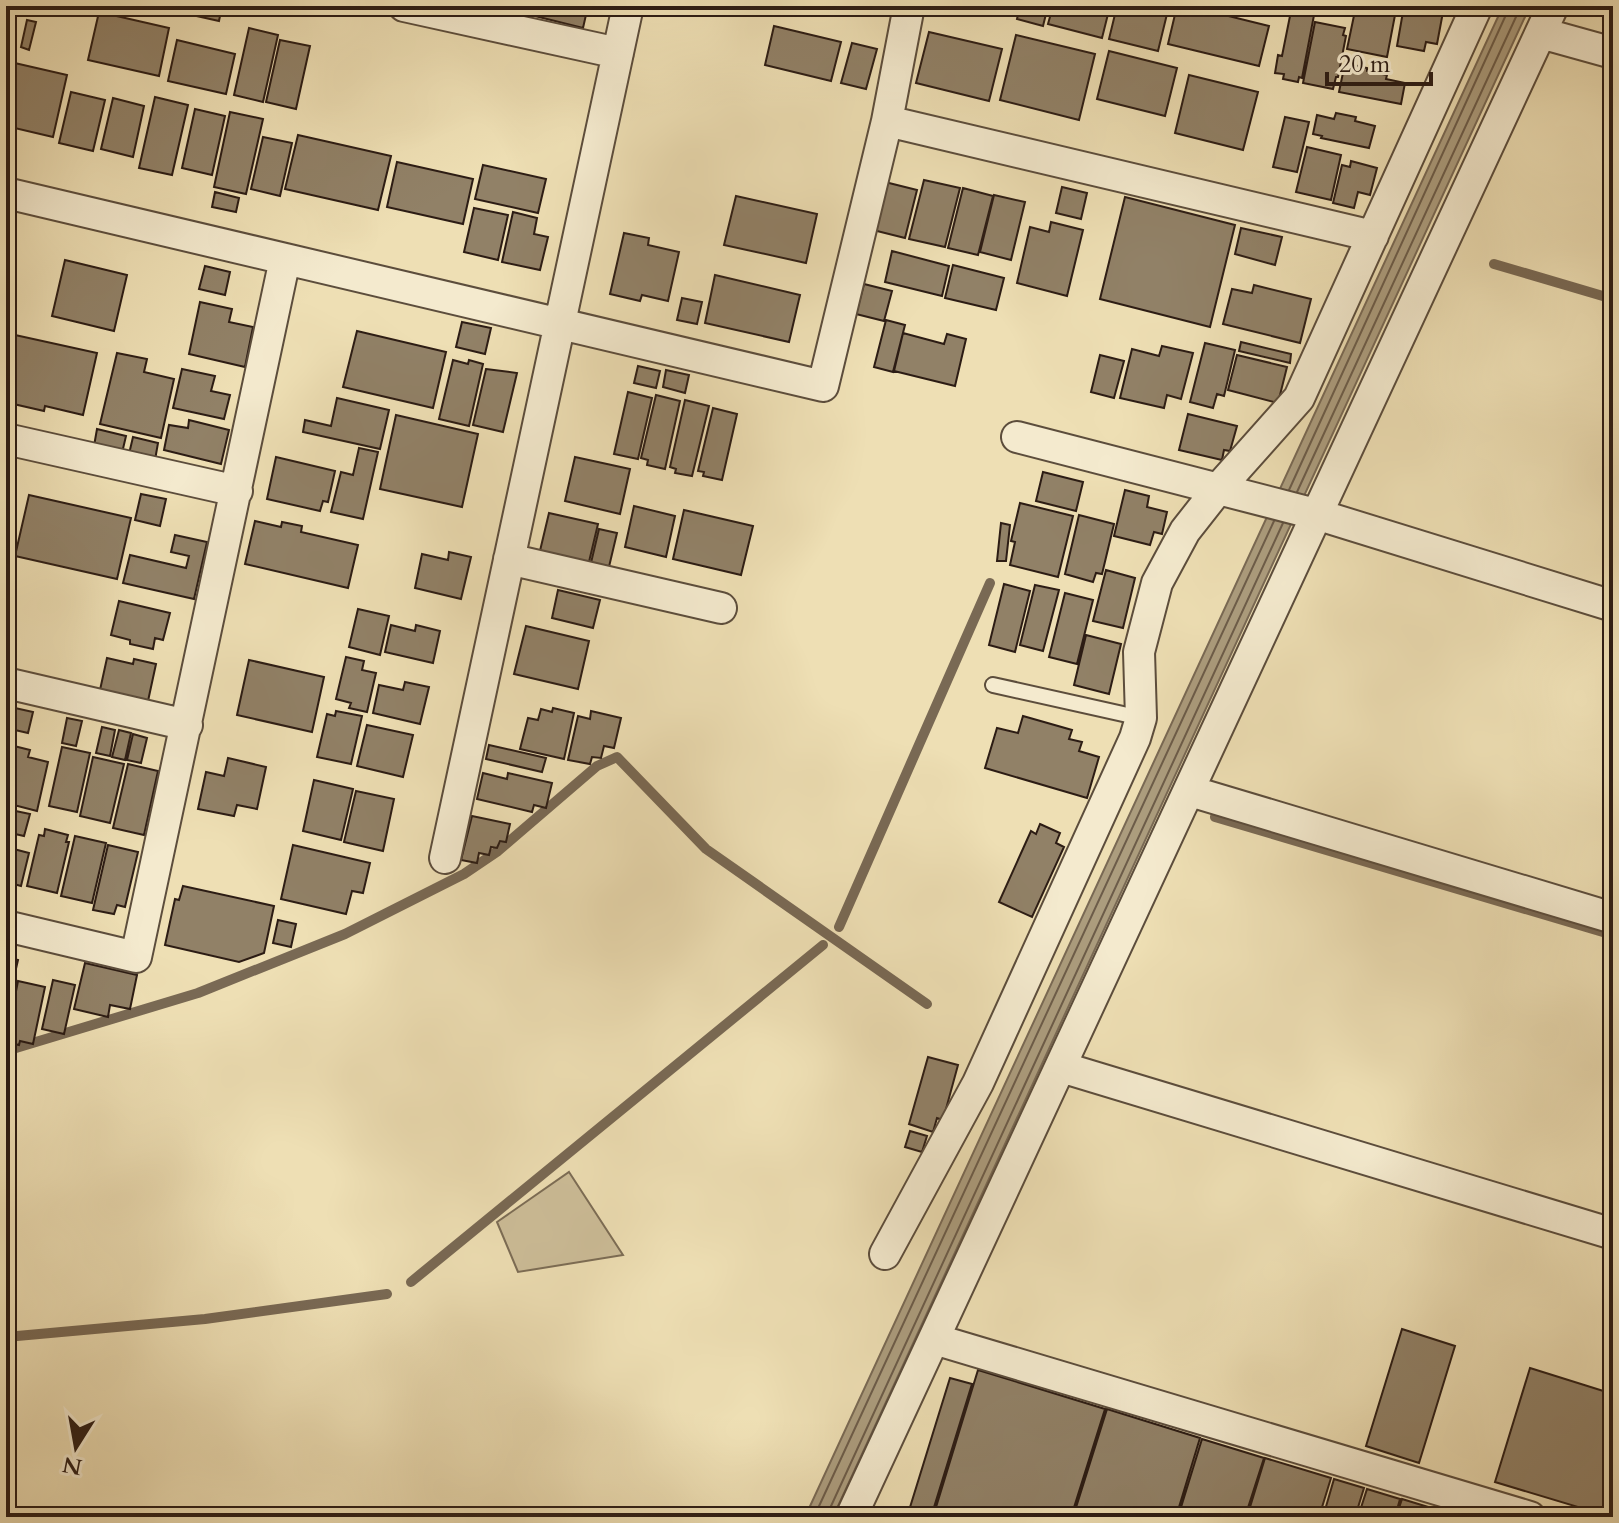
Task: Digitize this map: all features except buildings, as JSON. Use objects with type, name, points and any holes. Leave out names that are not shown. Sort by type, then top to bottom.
[{"type":"street","points":[[404,6],[618,53]]},
{"type":"street","points":[[445,858],[628,6]]},
{"type":"street","points":[[6,193],[823,386],[887,121],[909,6]]},
{"type":"street","points":[[885,1254],[978,1083],[1128,753],[1141,718],[1139,652],[1157,583],[1185,531],[1299,398],[1477,6]]},
{"type":"street","points":[[851,1517],[1190,791],[1312,513],[1547,19],[1613,53]]},
{"type":"street","points":[[887,121],[1373,236]]},
{"type":"street","points":[[6,926],[136,957],[285,259]]},
{"type":"street","points":[[1017,437],[1312,513],[1613,606]]},
{"type":"street","points":[[6,439],[237,491]]},
{"type":"street","points":[[509,559],[721,608]]},
{"type":"street","points":[[6,683],[187,725]]},
{"type":"street","points":[[1190,791],[1613,918]]},
{"type":"street","points":[[1061,1067],[1613,1234]]},
{"type":"street","points":[[934,1339],[1530,1517]]},
{"type":"lane","points":[[993,685],[1141,718]]},
{"type":"shaded area","points":[[569,1172],[623,1255],[518,1272],[497,1222]]},
{"type":"water","points":[[1503,6],[1530,6],[833,1517],[805,1517]]},
{"type":"waterway","points":[[1494,264],[1613,299]]},
{"type":"waterway","points":[[839,927],[990,583]]},
{"type":"waterway","points":[[6,1051],[198,993],[345,934],[464,874],[498,851],[597,766],[617,757],[706,849],[927,1004]]},
{"type":"waterway","points":[[1215,817],[1613,935]]},
{"type":"waterway","points":[[411,1282],[823,945]]},
{"type":"waterway","points":[[6,1337],[205,1319],[387,1294]]}]
